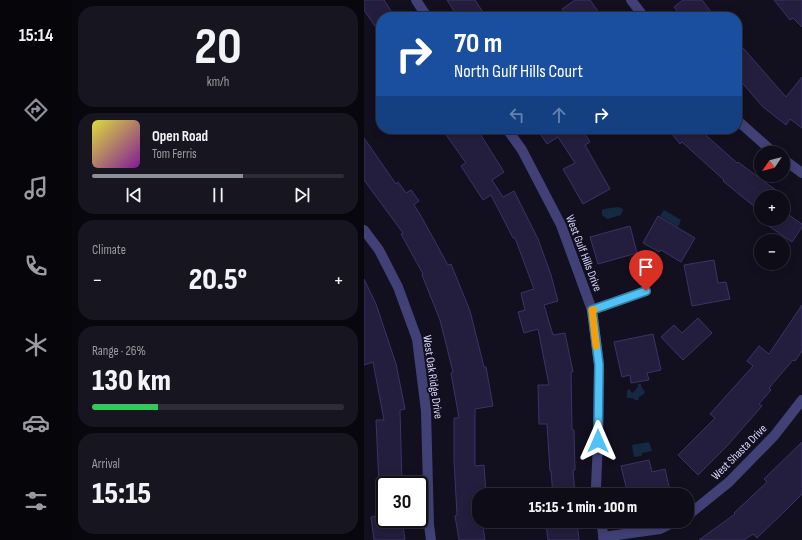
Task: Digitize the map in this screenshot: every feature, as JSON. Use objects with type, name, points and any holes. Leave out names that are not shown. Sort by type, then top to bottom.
[{"type":"street","points":[[416,0],[424,12]]},
{"type":"street","points":[[631,0],[640,12]]},
{"type":"street","points":[[742,124],[766,146]]},
{"type":"street","name":"West Gulf Hills Drive","points":[[511,134],[522,150],[561,225],[592,310],[599,365],[596,488]]},
{"type":"street","points":[[790,164],[802,173]]},
{"type":"street","name":"West Oak Ridge Drive","points":[[364,230],[379,250],[398,287],[417,339],[426,411],[429,525],[431,540]]},
{"type":"street","points":[[592,310],[646,291]]},
{"type":"street","name":"West Shasta Drive","points":[[694,510],[729,482],[774,436],[802,400]]},
{"type":"street","points":[[602,528],[604,539],[662,528]]},
{"type":"water","points":[[618,207],[623,209],[621,215],[607,219],[602,215],[602,210],[604,209]]},
{"type":"water","points":[[664,210],[681,220],[678,227],[660,216]]},
{"type":"water","points":[[638,384],[641,384],[645,392],[644,394],[639,397],[638,400],[627,398],[627,390],[630,389],[633,393],[638,387]]},
{"type":"water","points":[[649,442],[652,451],[642,453],[641,456],[634,457],[632,445]]},
{"type":"building","points":[[364,0],[384,0],[392,12],[376,12],[376,28],[364,10]]},
{"type":"building","points":[[447,0],[475,0],[483,12],[452,12],[454,11]]},
{"type":"building","points":[[575,0],[590,0],[598,12],[564,12],[562,9]]},
{"type":"building","points":[[683,0],[702,0],[711,12],[678,12],[674,7]]},
{"type":"building","points":[[774,0],[802,0],[802,27],[793,18],[790,20]]},
{"type":"building","points":[[742,47],[786,97],[802,77],[802,128],[790,119],[786,125],[763,107],[742,83]]},
{"type":"building","points":[[446,134],[480,134],[504,172],[492,180],[503,197],[514,191],[538,239],[551,275],[558,301],[544,305],[553,335],[565,333],[573,372],[571,372],[572,430],[574,430],[575,470],[573,470],[574,488],[552,488],[547,424],[539,424],[538,385],[549,385],[538,329],[524,333],[518,312],[525,310],[521,293],[534,289],[515,238],[513,238],[491,195],[483,200],[461,166],[466,163]]},
{"type":"building","points":[[540,134],[585,134],[590,142],[585,145],[610,189],[583,204],[563,169],[575,163],[558,137],[547,144]]},
{"type":"building","points":[[672,134],[705,134],[737,163],[738,162],[754,174],[754,182],[765,182],[776,190],[754,190],[754,206],[723,181],[724,180],[682,142],[680,144]]},
{"type":"building","points":[[364,138],[396,184],[398,182],[406,193],[411,190],[419,201],[414,205],[448,265],[451,264],[470,311],[484,367],[486,367],[493,406],[475,409],[475,466],[484,465],[486,488],[472,488],[472,528],[483,528],[485,540],[459,540],[455,516],[457,515],[454,460],[454,418],[459,418],[451,373],[453,372],[440,320],[422,275],[423,274],[401,234],[403,233],[364,180]]},
{"type":"building","points":[[658,216],[695,238],[681,262],[661,250],[659,252],[643,243]]},
{"type":"building","points":[[790,216],[802,224],[802,227],[792,242],[790,241],[790,234],[780,234],[768,226],[790,226]]},
{"type":"building","points":[[630,226],[637,253],[598,264],[590,237]]},
{"type":"building","points":[[714,260],[718,283],[726,282],[730,299],[692,306],[684,265]]},
{"type":"building","points":[[364,279],[376,304],[396,364],[405,409],[400,410],[402,476],[379,476],[376,420],[384,420],[373,362],[364,365]]},
{"type":"building","points":[[802,305],[802,351],[795,361],[793,360],[769,388],[771,390],[759,404],[762,406],[727,446],[698,475],[678,455],[715,418],[710,414],[753,366],[747,361],[759,346],[769,354]]},
{"type":"building","points":[[698,318],[712,333],[683,360],[661,337],[674,325],[682,333]]},
{"type":"building","points":[[653,334],[661,370],[647,373],[649,380],[631,383],[630,375],[622,377],[614,342]]},
{"type":"building","points":[[802,442],[802,494],[757,538],[753,534],[744,540],[699,540],[735,514],[734,513],[767,482],[764,479]]},
{"type":"building","points":[[649,460],[652,472],[665,469],[669,488],[626,488],[621,466]]},
{"type":"building","points":[[376,516],[376,528],[403,528],[405,540],[374,540],[371,517]]},
{"type":"building","points":[[546,528],[578,528],[579,540],[548,540]]},
{"type":"slow traffic","points":[[594,310],[592,310],[596,346]]},
{"type":"route","points":[[598,441],[599,365],[592,310],[646,291]]}]
